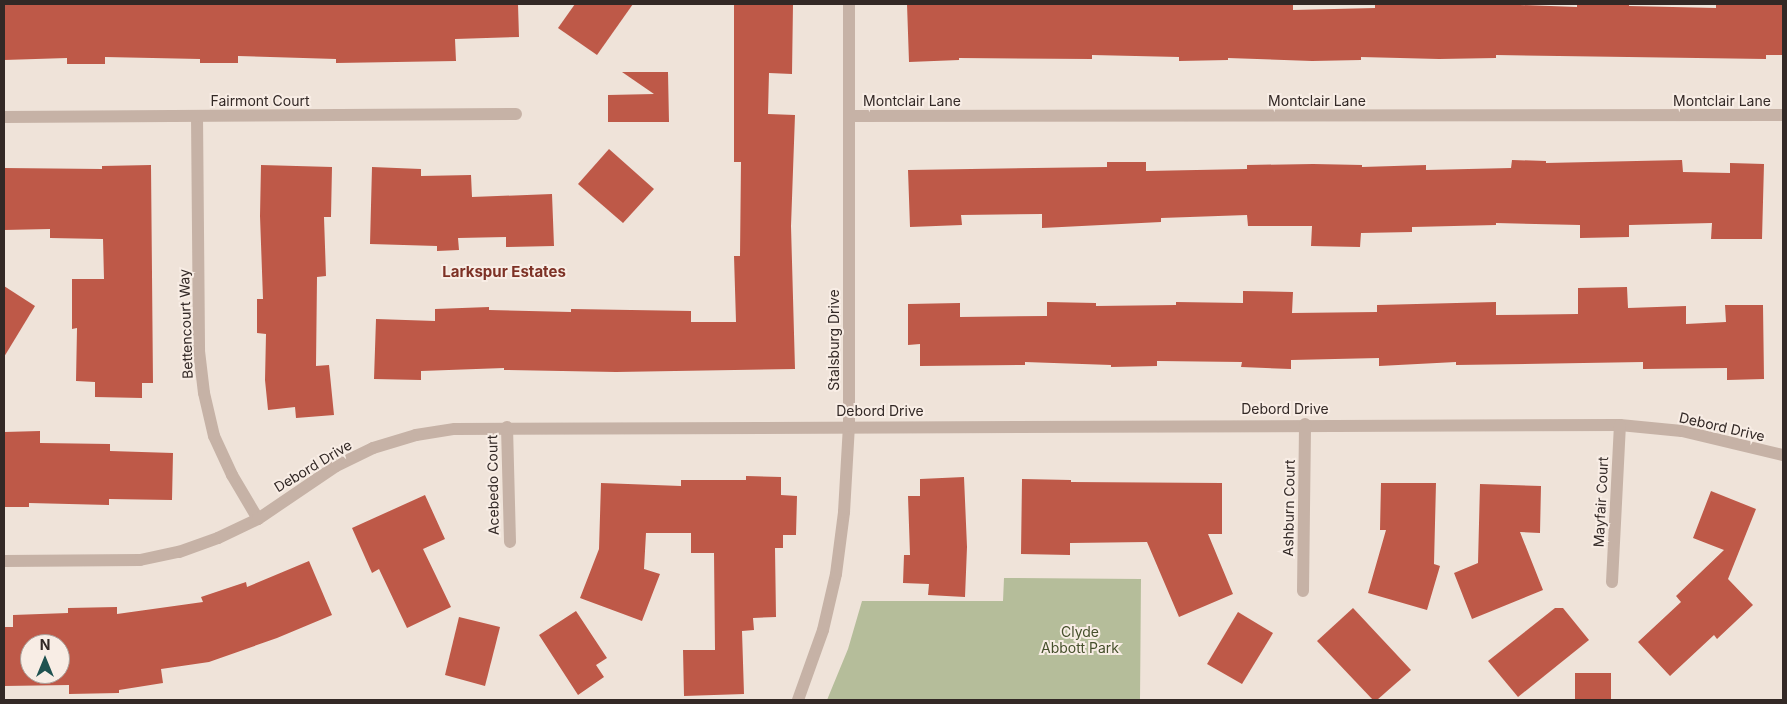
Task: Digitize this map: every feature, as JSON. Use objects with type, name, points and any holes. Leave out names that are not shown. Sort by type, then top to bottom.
[{"type":"street","name":"Stalsburg Drive","points":[[798,700],[823,630],[836,574],[844,512],[848,426],[850,4]]},
{"type":"street","name":"Fairmont Court","points":[[4,117],[516,114]]},
{"type":"street","name":"Bettencourt Way","points":[[197,116],[199,351],[204,393],[214,436],[232,475],[258,519]]},
{"type":"street","name":"Montclair Lane","points":[[850,116],[1783,116]]},
{"type":"street","name":"Debord Drive","points":[[4,561],[140,560],[179,552],[218,538],[258,519],[336,466],[373,448],[416,435],[455,429],[507,427],[1305,424],[1620,425],[1682,431],[1783,455]]},
{"type":"street","name":"Ashburn Court","points":[[1302,591],[1305,424]]},
{"type":"street","name":"Mayfair Court","points":[[1612,582],[1620,425]]},
{"type":"street","name":"Acebedo Court","points":[[507,427],[510,542]]},
{"type":"green space","name":"Clyde Abbott Park","points":[[1004,578],[1141,579],[1140,700],[827,700],[848,649],[862,601],[1003,601]]},
{"type":"building","points":[[4,4],[518,4],[519,37],[455,39],[456,61],[336,63],[336,59],[238,56],[238,63],[200,63],[200,59],[105,57],[105,64],[67,64],[67,58],[4,60]]},
{"type":"building","points":[[575,4],[633,4],[597,55],[558,28]]},
{"type":"building","points":[[734,4],[793,4],[792,74],[769,73],[768,114],[795,115],[791,226],[795,369],[616,372],[504,370],[504,368],[421,371],[421,380],[374,379],[376,319],[435,321],[435,309],[489,307],[489,310],[571,312],[571,309],[691,311],[691,322],[736,322],[734,256],[740,256],[741,162],[734,162]]},
{"type":"building","points":[[907,4],[1293,4],[1293,10],[1375,8],[1375,4],[1495,4],[1577,7],[1577,4],[1629,4],[1629,6],[1716,8],[1716,4],[1783,4],[1783,55],[1766,55],[1766,59],[1496,55],[1496,58],[1361,57],[1361,60],[1312,61],[1228,58],[1228,60],[1179,61],[1179,57],[1092,55],[1092,59],[959,58],[959,60],[909,62]]},
{"type":"building","points":[[622,72],[668,72],[669,122],[608,122],[608,95],[654,94]]},
{"type":"building","points":[[609,149],[654,189],[623,223],[578,184]]},
{"type":"building","points":[[1512,160],[1546,161],[1546,163],[1682,160],[1683,172],[1730,173],[1730,163],[1764,164],[1762,239],[1711,239],[1712,223],[1629,225],[1629,237],[1580,238],[1580,225],[1496,223],[1496,225],[1412,227],[1412,232],[1361,233],[1360,247],[1311,246],[1312,226],[1248,226],[1247,215],[1161,218],[1161,222],[1042,228],[1042,214],[961,215],[962,225],[910,227],[908,170],[1107,167],[1107,162],[1146,162],[1146,171],[1247,169],[1247,165],[1313,164],[1362,165],[1362,167],[1426,165],[1426,170],[1511,168]]},
{"type":"building","points":[[151,165],[153,383],[142,383],[142,398],[95,397],[95,382],[76,381],[77,328],[72,329],[72,279],[104,279],[103,239],[50,238],[50,229],[4,230],[4,168],[102,169],[102,166]]},
{"type":"building","points":[[261,165],[332,167],[331,217],[324,217],[326,276],[317,277],[316,366],[329,365],[334,415],[296,418],[295,407],[268,410],[265,380],[266,334],[257,333],[257,299],[263,299],[260,216]]},
{"type":"building","points":[[372,167],[421,169],[421,176],[471,175],[472,197],[552,194],[554,246],[506,247],[506,237],[458,238],[459,250],[437,251],[437,246],[370,244]]},
{"type":"building","points":[[4,286],[35,306],[4,357]]},
{"type":"building","points":[[1627,287],[1628,308],[1686,306],[1686,324],[1726,322],[1725,305],[1763,305],[1764,379],[1727,380],[1727,368],[1643,369],[1643,362],[1456,365],[1456,362],[1379,366],[1379,358],[1291,360],[1291,369],[1241,367],[1242,362],[1157,361],[1157,366],[1111,367],[1111,365],[1025,362],[1025,365],[920,366],[920,344],[908,345],[908,304],[960,303],[960,317],[1047,316],[1047,302],[1096,303],[1096,306],[1176,305],[1176,302],[1243,303],[1243,291],[1293,292],[1292,313],[1377,312],[1377,305],[1496,302],[1496,315],[1578,314],[1578,288]]},
{"type":"building","points":[[40,431],[40,443],[110,444],[110,451],[173,453],[172,500],[109,499],[109,505],[29,503],[29,507],[4,507],[4,432]]},
{"type":"building","points":[[746,476],[781,477],[781,495],[797,496],[796,535],[783,535],[783,548],[775,548],[776,617],[753,618],[754,630],[742,631],[744,694],[684,696],[683,650],[715,650],[714,553],[691,553],[691,533],[646,533],[644,569],[660,574],[642,621],[580,598],[599,549],[601,483],[681,486],[681,480],[746,480]]},
{"type":"building","points":[[964,477],[967,547],[965,597],[928,595],[929,584],[903,583],[904,555],[910,555],[908,496],[920,496],[920,479]]},
{"type":"building","points":[[1022,479],[1071,480],[1071,482],[1222,483],[1222,534],[1208,534],[1233,594],[1179,617],[1147,542],[1070,543],[1070,555],[1021,554]]},
{"type":"building","points":[[1381,483],[1436,483],[1434,564],[1440,566],[1427,610],[1368,593],[1386,530],[1380,530]]},
{"type":"building","points":[[1480,484],[1541,486],[1540,533],[1520,532],[1543,590],[1472,619],[1454,573],[1478,563]]},
{"type":"building","points":[[1711,491],[1756,509],[1728,579],[1753,605],[1717,639],[1714,635],[1670,676],[1638,642],[1681,602],[1676,596],[1724,550],[1693,538]]},
{"type":"building","points":[[425,495],[445,539],[423,549],[451,607],[407,628],[379,569],[372,573],[352,528]]},
{"type":"building","points":[[309,561],[332,615],[277,638],[209,662],[161,669],[163,683],[119,690],[119,693],[69,694],[69,685],[4,686],[4,627],[13,627],[13,615],[68,613],[68,608],[117,607],[117,614],[203,602],[201,597],[246,582],[247,587]]},
{"type":"building","points":[[1353,608],[1411,670],[1377,700],[1373,700],[1317,641]]},
{"type":"building","points":[[1555,608],[1563,608],[1589,640],[1518,697],[1488,661]]},
{"type":"building","points":[[576,611],[607,658],[596,665],[604,677],[578,695],[539,635]]},
{"type":"building","points":[[1238,612],[1273,633],[1242,684],[1207,664]]},
{"type":"building","points":[[459,617],[500,627],[485,686],[445,675]]},
{"type":"building","points":[[1575,673],[1611,673],[1611,700],[1575,700]]},
{"type":"district","name":"Larkspur Estates","points":[[504,272]]}]
